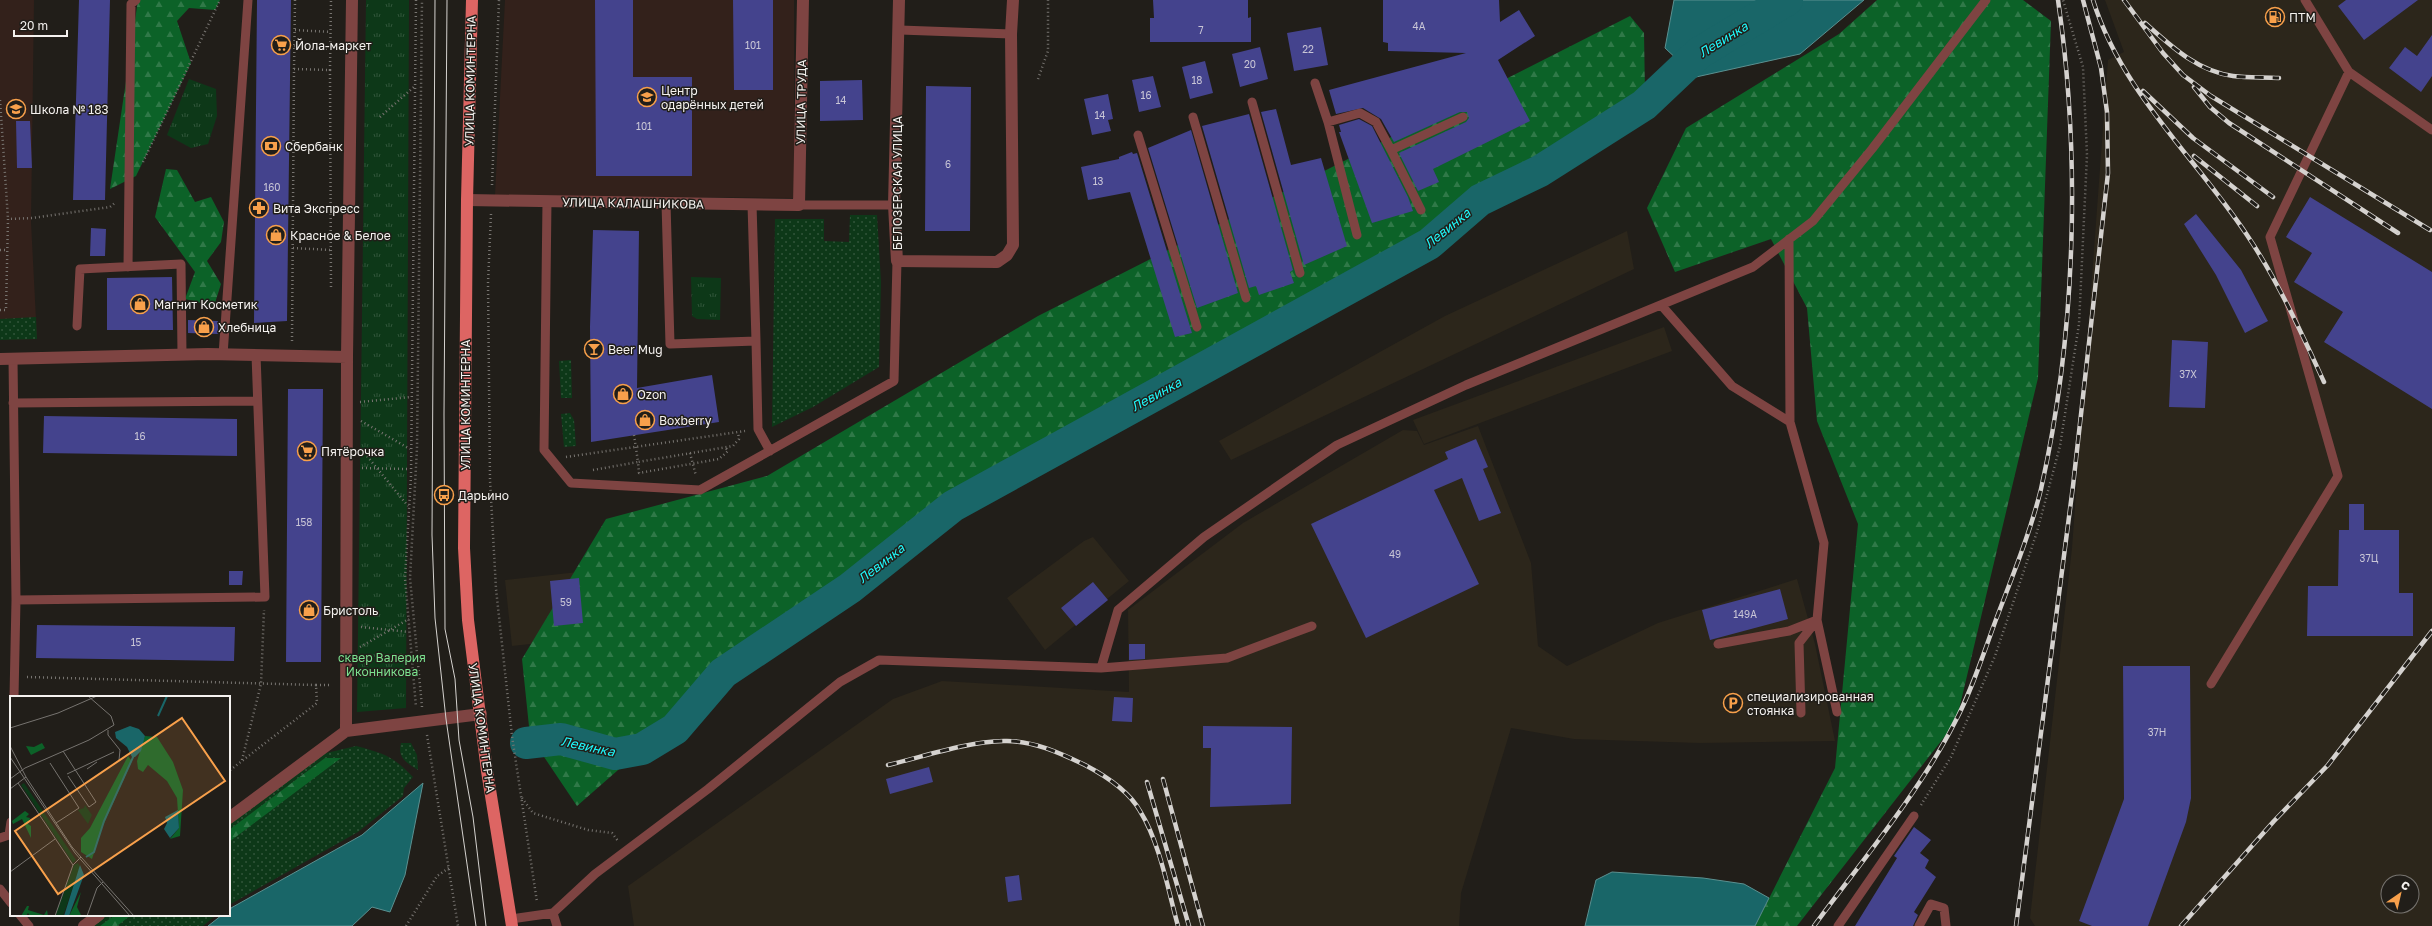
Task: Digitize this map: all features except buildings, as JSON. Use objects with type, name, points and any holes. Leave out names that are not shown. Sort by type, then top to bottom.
[{"type":"main road","name":"УЛИЦА КОМИНТЕРНА","points":[[472,0],[467,200],[464,548],[468,620],[512,922]]},
{"type":"street","points":[[346,730],[347,357],[352,0]]},
{"type":"street","name":"УЛИЦА ТРУДА","points":[[799,205],[803,0]]},
{"type":"street","name":"БЕЛОЗЕРСКАЯ УЛИЦА","points":[[900,0],[894,205],[897,261],[997,262],[1007,255],[1013,245],[1011,34],[1013,0]]},
{"type":"street","name":"УЛИЦА КАЛАШНИКОВА","points":[[467,200],[799,205]]},
{"type":"street","points":[[0,359],[182,355],[347,357]]},
{"type":"street","points":[[230,817],[346,730],[481,714]]},
{"type":"street","points":[[84,926],[98,916]]},
{"type":"lane","points":[[128,267],[131,4],[136,0]]},
{"type":"lane","points":[[223,355],[248,0]]},
{"type":"lane","points":[[1101,668],[1118,610],[1204,537],[1337,446],[1466,385],[1662,306],[1753,267],[1812,221],[1872,149],[1986,0]]},
{"type":"lane","points":[[2305,0],[2349,72],[2432,130]]},
{"type":"lane","points":[[900,30],[1011,34]]},
{"type":"lane","points":[[2211,684],[2338,476],[2270,237],[2349,72]]},
{"type":"lane","points":[[1315,83],[1328,122],[1357,235]]},
{"type":"lane","points":[[1252,102],[1300,273]]},
{"type":"lane","points":[[1328,122],[1360,113],[1376,122],[1421,210]]},
{"type":"lane","points":[[1193,117],[1246,298]]},
{"type":"lane","points":[[1390,150],[1463,117]]},
{"type":"lane","points":[[1138,135],[1197,327]]},
{"type":"lane","points":[[546,201],[544,450],[571,483],[700,490],[894,381],[897,261]]},
{"type":"lane","points":[[666,203],[670,344],[756,341]]},
{"type":"lane","points":[[752,204],[758,429],[770,451]]},
{"type":"lane","points":[[799,205],[894,205]]},
{"type":"lane","points":[[1788,240],[1790,422],[1824,543],[1817,620],[1837,712]]},
{"type":"lane","points":[[77,326],[80,268],[181,264],[182,355]]},
{"type":"lane","points":[[1662,306],[1732,386],[1790,422]]},
{"type":"lane","points":[[16,600],[265,597],[256,355]]},
{"type":"lane","points":[[13,359],[16,600],[13,677],[14,696]]},
{"type":"lane","points":[[13,403],[258,401]]},
{"type":"lane","points":[[1718,644],[1790,631],[1817,620]]},
{"type":"lane","points":[[1801,713],[1799,643],[1817,620]]},
{"type":"lane","points":[[512,922],[553,913],[595,874],[708,789],[840,682],[879,660],[1101,668],[1227,658],[1312,626]]},
{"type":"lane","points":[[1838,926],[1914,816]]},
{"type":"lane","points":[[0,838],[9,835],[10,828]]},
{"type":"lane","points":[[0,889],[10,902]]},
{"type":"lane","points":[[1919,926],[1931,904],[1944,908],[1946,926]]},
{"type":"lane","points":[[553,913],[557,926]]},
{"type":"lane","points":[[21,916],[29,926]]},
{"type":"path","points":[[140,169],[220,0]]},
{"type":"path","points":[[294,0],[294,70]]},
{"type":"path","points":[[416,0],[411,449],[405,578],[420,721],[428,736],[458,926]]},
{"type":"path","points":[[420,721],[410,578],[417,448],[422,0]]},
{"type":"path","points":[[499,0],[488,283],[490,480],[498,612],[512,736],[539,915]]},
{"type":"path","points":[[1038,79],[1048,50],[1048,0]]},
{"type":"path","points":[[1914,816],[1951,757],[1995,656],[2037,532],[2060,446],[2079,324],[2087,155],[2083,67],[2063,0]]},
{"type":"path","points":[[294,30],[331,32]]},
{"type":"path","points":[[294,46],[330,49]]},
{"type":"path","points":[[330,70],[331,289]]},
{"type":"path","points":[[380,117],[415,86]]},
{"type":"path","points":[[0,100],[8,219],[6,310],[0,310]]},
{"type":"path","points":[[8,219],[32,218],[110,207]]},
{"type":"path","points":[[292,248],[331,250]]},
{"type":"path","points":[[0,250],[7,250]]},
{"type":"path","points":[[292,342],[298,342]]},
{"type":"path","points":[[347,407],[411,397]]},
{"type":"path","points":[[347,407],[411,449]]},
{"type":"path","points":[[552,460],[758,429]]},
{"type":"path","points":[[588,471],[733,446],[739,439],[738,432]]},
{"type":"path","points":[[634,435],[639,473],[719,459],[728,451],[725,447]]},
{"type":"path","points":[[360,448],[409,507]]},
{"type":"path","points":[[690,453],[691,463],[700,490]]},
{"type":"path","points":[[360,468],[407,469]]},
{"type":"path","points":[[242,761],[262,684],[265,597]]},
{"type":"path","points":[[346,655],[409,619]]},
{"type":"path","points":[[346,626],[410,632]]},
{"type":"path","points":[[13,677],[316,685],[332,685],[332,677]]},
{"type":"path","points":[[230,769],[317,703],[316,685]]},
{"type":"path","points":[[521,797],[533,813],[588,830],[612,833],[625,851]]},
{"type":"path","points":[[406,926],[436,876],[449,868]]},
{"type":"shaded area","name":"Школа № 183","points":[[0,0],[34,0],[31,222],[37,339],[0,340]]},
{"type":"shaded area","name":"Центр одарённых детей","points":[[505,0],[794,0],[794,198],[495,195]]},
{"type":"shaded area","points":[[2105,0],[2432,0],[2432,926],[2035,926],[2030,918],[2072,548],[2108,60],[2124,52]]},
{"type":"shaded area","points":[[1627,231],[1634,269],[1231,460],[1219,441],[1445,316]]},
{"type":"shaded area","points":[[1664,327],[1672,351],[1424,444],[1413,420]]},
{"type":"shaded area","points":[[1478,426],[1531,563],[1538,646],[1567,666],[1658,623],[1797,579],[1815,644],[1835,741],[1700,743],[1574,739],[1511,728],[1461,893],[1459,926],[634,926],[628,886],[893,699],[942,681],[1129,692],[1128,610],[1243,523],[1403,430],[1417,431],[1424,445]]},
{"type":"shaded area","points":[[1093,537],[1129,581],[1045,650],[1007,598],[1084,541]]},
{"type":"shaded area","points":[[578,572],[585,638],[512,646],[505,580]]},
{"type":"green space","points":[[138,0],[220,0],[215,10],[189,8],[177,21],[191,63],[136,176],[110,189]]},
{"type":"green space","name":"сквер Валерия Иконникова","points":[[366,0],[409,0],[406,708],[357,712]]},
{"type":"green space","points":[[1877,0],[2023,0],[2051,21],[2038,378],[1956,722],[1797,926],[1755,926],[1835,768],[1858,524],[1817,421],[1807,308],[1771,239],[1675,272],[1647,208],[1686,128],[1839,34]]},
{"type":"green space","points":[[1630,16],[1644,33],[1645,93],[881,564],[642,749],[577,806],[530,736],[522,659],[606,519],[767,476],[1038,316]]},
{"type":"green space","points":[[189,79],[216,89],[217,116],[208,144],[191,148],[167,135]]},
{"type":"green space","points":[[166,169],[177,170],[195,202],[211,197],[224,222],[221,242],[207,261],[221,284],[214,306],[185,299],[195,272],[155,217]]},
{"type":"green space","points":[[850,215],[877,215],[881,282],[879,367],[813,407],[772,427],[775,219],[824,219],[824,241],[849,242]]},
{"type":"green space","points":[[691,277],[721,278],[720,320],[697,319],[692,316]]},
{"type":"green space","points":[[36,317],[37,339],[0,340],[0,319]]},
{"type":"green space","points":[[571,360],[572,398],[561,398],[559,361]]},
{"type":"green space","points":[[570,413],[574,420],[576,446],[564,447],[561,414]]},
{"type":"green space","points":[[401,743],[411,743],[417,755],[418,770],[404,760],[400,753]]},
{"type":"green space","points":[[356,746],[387,756],[399,764],[413,777],[404,788],[403,796],[358,832],[230,904],[230,823],[322,754]]},
{"type":"green space","points":[[325,758],[341,758],[230,841],[230,829]]},
{"type":"green space","points":[[106,916],[215,916],[203,926],[92,926]]},
{"type":"green space","points":[[114,916],[130,916],[117,926],[100,926]]},
{"type":"water","points":[[1674,0],[1864,0],[1800,54],[1696,77],[1665,48]]},
{"type":"water","points":[[423,783],[405,875],[390,912],[372,907],[352,926],[208,926],[221,916],[230,916],[231,908],[362,835]]},
{"type":"water","points":[[1612,872],[1703,878],[1744,884],[1769,898],[1755,926],[1585,926],[1596,880]]},
{"type":"waterway","name":"Левинка","points":[[526,743],[561,739],[615,754],[642,749],[675,729],[723,673],[850,588],[953,506],[1429,244],[1480,200],[1540,171],[1644,105],[1699,53],[1787,0]]},
{"type":"tram line","points":[[435,0],[432,535],[435,618],[446,719],[476,926]]},
{"type":"tram line","points":[[447,0],[444,414],[445,629],[455,679],[459,740],[473,817],[486,926]]},
{"type":"railway","points":[[1814,926],[1889,827],[1941,749],[1966,699],[1976,675],[2019,558],[2041,489],[2053,430],[2062,369],[2068,307],[2071,245],[2072,183],[2070,121],[2058,0]]},
{"type":"railway","points":[[2016,926],[2073,486],[2108,173],[2107,112],[2101,68],[2083,0]]},
{"type":"railway","points":[[2093,0],[2106,33],[2140,94],[2227,206],[2269,270],[2307,344],[2324,382]]},
{"type":"railway","points":[[2124,0],[2163,53],[2183,75],[2211,96],[2430,230]]},
{"type":"railway","points":[[2145,23],[2175,49],[2208,69],[2233,76],[2279,78]]},
{"type":"railway","points":[[2194,87],[2210,107],[2229,123],[2398,233]]},
{"type":"railway","points":[[2143,91],[2193,138],[2273,197]]},
{"type":"railway","points":[[2194,156],[2257,206]]},
{"type":"railway","points":[[2181,926],[2274,821],[2328,765],[2432,631]]},
{"type":"railway","points":[[888,765],[960,747],[1004,741],[1014,741],[1046,748],[1085,765],[1116,784],[1123,790],[1140,811],[1153,837],[1163,867],[1178,926]]},
{"type":"railway","points":[[1163,779],[1203,926]]},
{"type":"railway","points":[[1147,782],[1189,926]]},
{"type":"place","name":"ПТМ","points":[[2275,17]]},
{"type":"place","name":"Йола-маркет","points":[[281,45]]},
{"type":"place","name":"Центр одарённых детей","points":[[647,97]]},
{"type":"place","name":"Школа № 183","points":[[16,109]]},
{"type":"place","name":"Сбербанк","points":[[271,146]]},
{"type":"place","name":"Вита Экспресс","points":[[259,208]]},
{"type":"place","name":"Красное & Белое","points":[[276,235]]},
{"type":"place","name":"Магнит Косметик","points":[[140,304]]},
{"type":"place","name":"Хлебница","points":[[204,327]]},
{"type":"place","name":"Beer Mug","points":[[594,349]]},
{"type":"place","name":"Ozon","points":[[623,394]]},
{"type":"place","name":"Boxberry","points":[[645,420]]},
{"type":"place","name":"Пятёрочка","points":[[307,451]]},
{"type":"place","name":"Дарьино","points":[[444,495]]},
{"type":"place","name":"Бристоль","points":[[309,610]]},
{"type":"place","name":"специализированная стоянка","points":[[1733,703]]}]
